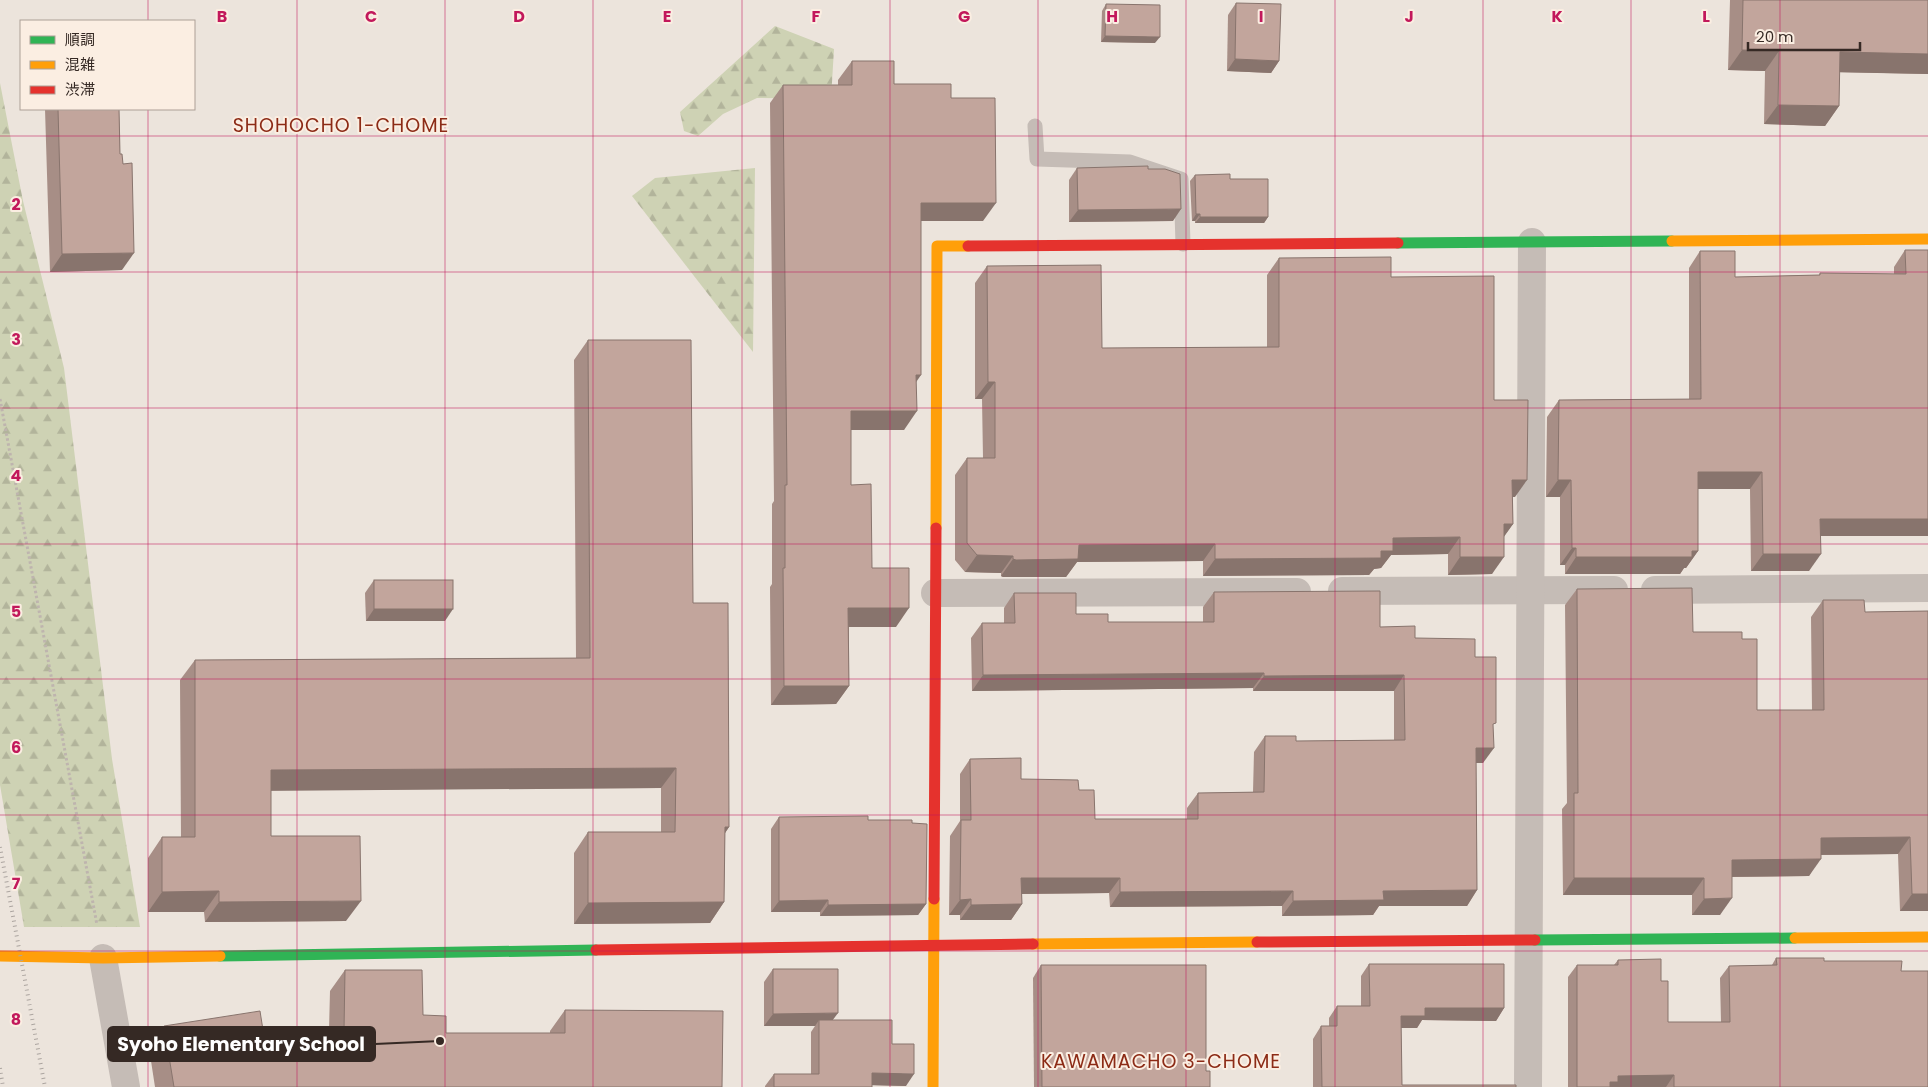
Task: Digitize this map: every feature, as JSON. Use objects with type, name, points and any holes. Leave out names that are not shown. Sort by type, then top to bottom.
[{"type":"street","points":[[933,1087],[936,246],[1928,239]]},
{"type":"street","points":[[1528,1087],[1532,242]]},
{"type":"street","points":[[935,593],[1928,588]]},
{"type":"street","points":[[0,956],[104,958],[934,944],[1928,937]]},
{"type":"street","points":[[104,958],[126,1087]]},
{"type":"lane","points":[[1035,126],[1036,159],[1130,162],[1181,179],[1183,244]]},
{"type":"path","points":[[0,400],[104,958]]},
{"type":"green space","points":[[775,26],[834,49],[831,99],[757,98],[723,114],[698,136],[684,131],[680,112]]},
{"type":"green space","points":[[0,83],[23,201],[64,368],[112,759],[140,927],[24,927],[0,785]]},
{"type":"green space","points":[[755,168],[753,352],[632,196],[655,178]]},
{"type":"building","points":[[1743,0],[1928,0],[1928,54],[1840,52],[1839,106],[1778,105],[1779,51],[1742,50]]},
{"type":"building","points":[[1236,3],[1281,4],[1279,61],[1235,59]]},
{"type":"building","points":[[1106,4],[1160,5],[1160,37],[1105,36]]},
{"type":"building","points":[[852,61],[894,61],[894,84],[951,84],[951,98],[995,98],[996,203],[921,203],[921,375],[916,375],[917,411],[851,411],[851,485],[871,484],[872,568],[909,568],[909,608],[848,608],[849,686],[784,686],[783,568],[785,568],[785,485],[787,485],[783,85],[852,85]]},
{"type":"building","points":[[58,110],[119,110],[120,154],[122,154],[123,164],[132,163],[134,253],[62,254]]},
{"type":"building","points":[[1148,166],[1148,169],[1165,169],[1180,174],[1181,209],[1078,210],[1077,168]]},
{"type":"building","points":[[1230,174],[1230,179],[1268,179],[1268,217],[1200,217],[1200,214],[1196,214],[1195,175]]},
{"type":"building","points":[[1905,250],[1928,250],[1928,519],[1820,519],[1821,554],[1763,554],[1762,472],[1698,472],[1698,551],[1692,551],[1692,557],[1576,557],[1576,548],[1572,548],[1571,480],[1558,480],[1559,400],[1701,399],[1700,251],[1735,251],[1735,277],[1820,275],[1820,273],[1906,274]]},
{"type":"building","points":[[1391,257],[1391,277],[1494,276],[1494,400],[1528,400],[1527,480],[1512,480],[1513,524],[1504,524],[1504,557],[1460,557],[1460,537],[1393,538],[1393,551],[1381,551],[1381,558],[1215,559],[1215,544],[1079,545],[1078,559],[1016,560],[1013,559],[1013,556],[977,555],[967,543],[967,458],[995,458],[995,382],[988,382],[987,266],[1101,265],[1102,348],[1279,347],[1279,258]]},
{"type":"building","points":[[588,340],[691,340],[693,603],[728,603],[729,827],[725,827],[724,902],[588,903],[588,832],[675,832],[676,768],[271,770],[271,836],[360,836],[361,901],[219,902],[219,891],[162,892],[162,837],[195,837],[195,660],[590,658]]},
{"type":"building","points":[[374,580],[453,580],[453,609],[374,609]]},
{"type":"building","points":[[1692,588],[1693,632],[1742,632],[1742,639],[1757,639],[1757,710],[1824,710],[1823,600],[1864,600],[1865,612],[1928,611],[1928,894],[1912,894],[1910,837],[1821,838],[1821,859],[1732,860],[1732,898],[1704,899],[1704,878],[1574,878],[1574,793],[1578,793],[1577,589]]},
{"type":"building","points":[[1380,591],[1380,627],[1415,626],[1415,638],[1475,639],[1475,657],[1496,657],[1496,723],[1493,724],[1494,748],[1476,748],[1477,890],[1383,891],[1384,900],[1293,901],[1293,891],[1120,892],[1120,878],[1021,878],[1022,904],[971,905],[971,899],[960,900],[961,820],[971,820],[970,759],[1021,758],[1021,779],[1078,780],[1079,790],[1094,790],[1095,819],[1198,819],[1198,793],[1264,792],[1265,736],[1296,736],[1296,741],[1405,740],[1404,675],[1264,676],[1264,673],[983,675],[982,623],[1015,623],[1014,593],[1076,593],[1076,614],[1108,614],[1108,622],[1214,622],[1214,592]]},
{"type":"building","points":[[868,816],[868,820],[912,820],[912,823],[927,824],[926,904],[828,905],[828,900],[779,901],[779,817]]},
{"type":"building","points":[[1776,958],[1824,958],[1824,961],[1902,961],[1901,971],[1928,971],[1928,1087],[1674,1087],[1674,1075],[1618,1076],[1618,1082],[1610,1082],[1610,1087],[1577,1087],[1577,965],[1618,965],[1618,960],[1661,959],[1661,981],[1668,981],[1668,1022],[1730,1022],[1729,966],[1777,965]]},
{"type":"building","points":[[1369,964],[1504,964],[1504,1008],[1425,1008],[1425,1016],[1401,1016],[1402,1085],[1516,1085],[1516,1087],[1322,1087],[1321,1026],[1337,1026],[1337,1006],[1370,1006]]},
{"type":"building","points":[[1041,965],[1206,965],[1206,1071],[1210,1071],[1210,1087],[1042,1087]]},
{"type":"building","points":[[773,969],[838,969],[838,1013],[773,1014]]},
{"type":"building","points":[[345,970],[422,970],[423,1015],[446,1016],[446,1033],[565,1033],[565,1010],[723,1011],[722,1087],[174,1087],[164,1026],[260,1011],[263,1030],[344,1031]]},
{"type":"building","points":[[819,1020],[892,1020],[892,1044],[914,1044],[914,1074],[872,1073],[872,1087],[774,1087],[774,1074],[819,1074]]},
{"type":"railway","points":[[0,847],[45,1087]]},
{"type":"railway","points":[[0,1068],[3,1087]]},
{"type":"traffic: fast","points":[[1398,243],[1672,241]]},
{"type":"traffic: fast","points":[[1535,940],[1795,938]]},
{"type":"traffic: fast","points":[[220,956],[596,950]]},
{"type":"traffic: slow","points":[[1672,241],[1928,239]]},
{"type":"traffic: slow","points":[[936,528],[937,246],[968,246]]},
{"type":"traffic: slow","points":[[933,1087],[934,899]]},
{"type":"traffic: slow","points":[[1795,938],[1928,937]]},
{"type":"traffic: slow","points":[[1033,944],[1257,942]]},
{"type":"traffic: slow","points":[[0,956],[103,958],[220,956]]},
{"type":"traffic: jam","points":[[968,246],[1398,243]]},
{"type":"traffic: jam","points":[[934,899],[936,528]]},
{"type":"traffic: jam","points":[[1257,942],[1535,940]]},
{"type":"traffic: jam","points":[[596,950],[1033,944]]},
{"type":"place","name":"Syoho Elementary School","points":[[440,1041]]},
{"type":"district","name":"SHOHOCHO 1-CHOME","points":[[341,125]]},
{"type":"district","name":"KAWAMACHO 3-CHOME","points":[[1161,1061]]}]
